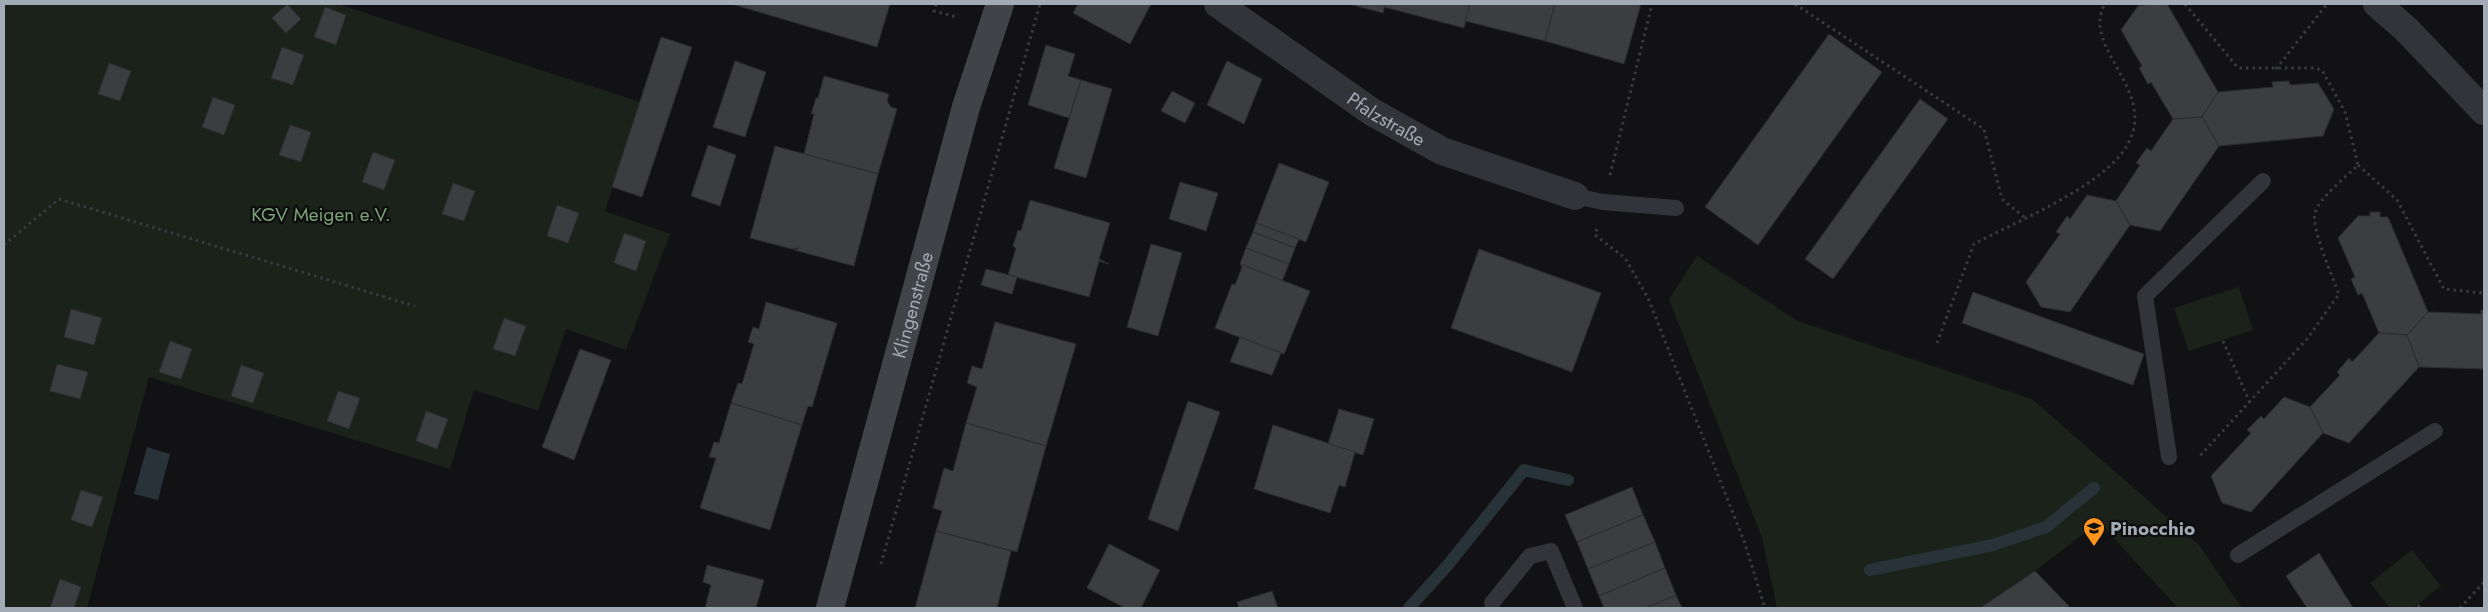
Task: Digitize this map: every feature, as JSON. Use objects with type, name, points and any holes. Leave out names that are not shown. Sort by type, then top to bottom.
[{"type":"street","name":"Klingenstraße","points":[[830,608],[966,107],[1000,4]]},
{"type":"street","name":"Pfalzstraße","points":[[1218,4],[1372,112],[1442,151],[1575,196]]},
{"type":"street","points":[[2377,4],[2407,30],[2484,110]]},
{"type":"lane","points":[[2169,457],[2145,296],[2263,180]]},
{"type":"lane","points":[[1575,196],[1603,202],[1676,208]]},
{"type":"lane","points":[[2238,556],[2435,431]]},
{"type":"lane","points":[[1492,602],[1530,556],[1551,551],[1575,608]]},
{"type":"path","points":[[936,4],[934,11],[957,17]]},
{"type":"path","points":[[879,570],[1040,4]]},
{"type":"path","points":[[1652,4],[1595,235],[1625,258],[1648,298],[1744,541],[1766,608]]},
{"type":"path","points":[[1795,4],[1984,129],[2002,199],[2024,217]]},
{"type":"path","points":[[1937,344],[1974,244],[2093,180],[2116,160],[2131,136],[2136,121],[2135,107],[2103,37],[2102,10],[2105,4]]},
{"type":"path","points":[[2185,4],[2238,68],[2315,68],[2322,70],[2345,112],[2358,165],[2397,200],[2444,289],[2484,293]]},
{"type":"path","points":[[2276,69],[2327,4]]},
{"type":"path","points":[[2196,460],[2307,339],[2339,294],[2316,227],[2315,214],[2320,203],[2358,165]]},
{"type":"path","points":[[4,245],[58,199],[415,306]]},
{"type":"path","points":[[2223,341],[2250,403]]},
{"type":"path","points":[[2460,608],[2484,582]]},
{"type":"green space","name":"KGV Meigen e.V.","points":[[4,4],[338,4],[640,102],[605,211],[670,234],[626,350],[566,329],[538,411],[474,390],[450,469],[149,377],[87,608],[4,608]]},
{"type":"green space","points":[[1697,256],[1798,321],[2032,399],[2199,545],[2242,608],[2178,608],[2099,522],[2035,571],[1980,608],[1777,608],[1762,538],[1669,299]]},
{"type":"green space","points":[[2239,287],[2253,330],[2189,351],[2174,308]]},
{"type":"green space","points":[[2412,550],[2441,586],[2413,608],[2390,608],[2370,583]]},
{"type":"shaded area","points":[[147,447],[170,454],[158,500],[134,494]]},
{"type":"building","points":[[287,4],[301,19],[286,33],[272,18]]},
{"type":"building","points":[[732,4],[890,4],[877,47]]},
{"type":"building","points":[[1078,4],[1151,4],[1130,44],[1073,13]]},
{"type":"building","points":[[1349,4],[1385,4],[1383,13]]},
{"type":"building","points":[[1385,4],[1470,4],[1464,28],[1384,7]]},
{"type":"building","points":[[1470,4],[1555,4],[1545,41],[1465,21]]},
{"type":"building","points":[[1555,4],[1641,4],[1624,64],[1545,41]]},
{"type":"building","points":[[2167,4],[2218,92],[2202,117],[2173,119],[2151,82],[2148,84],[2139,68],[2142,66],[2121,30],[2138,6]]},
{"type":"building","points":[[325,7],[346,15],[336,45],[314,37]]},
{"type":"building","points":[[1829,34],[1882,72],[1758,245],[1705,207]]},
{"type":"building","points":[[661,37],[692,47],[642,197],[612,187]]},
{"type":"building","points":[[1046,45],[1075,54],[1068,76],[1081,80],[1069,118],[1028,105]]},
{"type":"building","points":[[282,47],[304,55],[293,85],[271,78]]},
{"type":"building","points":[[735,61],[766,72],[745,137],[713,127]]},
{"type":"building","points":[[1227,61],[1262,79],[1244,124],[1207,105]]},
{"type":"building","points":[[109,63],[131,71],[120,101],[98,94]]},
{"type":"building","points":[[824,76],[889,94],[887,101],[891,107],[897,109],[878,174],[804,154],[814,114],[811,114]]},
{"type":"building","points":[[1081,80],[1112,89],[1086,178],[1054,168]]},
{"type":"building","points":[[2289,81],[2290,85],[2318,83],[2334,109],[2323,136],[2219,146],[2202,117],[2218,92],[2273,87],[2272,82]]},
{"type":"building","points":[[1172,91],[1195,103],[1185,123],[1161,111]]},
{"type":"building","points":[[213,97],[235,105],[224,135],[202,127]]},
{"type":"building","points":[[1920,99],[1948,119],[1833,279],[1805,259]]},
{"type":"building","points":[[2202,117],[2219,146],[2160,231],[2130,225],[2116,201],[2140,165],[2136,163],[2147,148],[2151,151],[2173,119]]},
{"type":"building","points":[[290,125],[311,132],[301,162],[279,155]]},
{"type":"building","points":[[708,145],[736,155],[720,206],[691,196]]},
{"type":"building","points":[[775,146],[878,174],[854,266],[794,250],[799,248],[792,249],[750,238]]},
{"type":"building","points":[[373,152],[395,160],[384,190],[362,182]]},
{"type":"building","points":[[1279,163],[1329,182],[1306,242],[1256,223]]},
{"type":"building","points":[[1180,182],[1218,193],[1206,231],[1169,219]]},
{"type":"building","points":[[453,183],[475,191],[464,221],[442,214]]},
{"type":"building","points":[[2087,195],[2116,201],[2130,225],[2070,312],[2041,307],[2026,282],[2060,234],[2056,232],[2067,216],[2070,219]]},
{"type":"building","points":[[1030,200],[1110,223],[1099,259],[1109,264],[1099,261],[1089,297],[1008,275],[1016,248],[1013,246],[1018,230],[1021,231]]},
{"type":"building","points":[[557,205],[579,213],[568,243],[547,236]]},
{"type":"building","points":[[2370,212],[2380,212],[2380,217],[2388,217],[2428,312],[2407,335],[2379,333],[2362,293],[2358,295],[2351,279],[2355,277],[2338,238],[2358,216],[2370,216]]},
{"type":"building","points":[[1256,223],[1299,239],[1295,248],[1253,232]]},
{"type":"building","points":[[1253,232],[1295,248],[1289,264],[1246,248]]},
{"type":"building","points":[[624,233],[646,241],[636,271],[614,263]]},
{"type":"building","points":[[1151,244],[1182,253],[1158,336],[1127,327]]},
{"type":"building","points":[[1246,248],[1289,264],[1282,281],[1240,264]]},
{"type":"building","points":[[1479,249],[1601,293],[1572,372],[1451,328]]},
{"type":"building","points":[[1240,264],[1310,291],[1284,354],[1215,328],[1232,284],[1235,285],[1242,267]]},
{"type":"building","points":[[986,269],[1017,277],[1012,294],[981,285]]},
{"type":"building","points":[[1973,292],[2144,354],[2133,385],[1962,323]]},
{"type":"building","points":[[766,302],[837,323],[812,407],[808,406],[802,425],[731,403],[738,383],[742,384],[754,344],[748,342],[753,327],[759,329]]},
{"type":"building","points":[[71,309],[102,318],[94,345],[64,337]]},
{"type":"building","points":[[2481,310],[2484,310],[2484,369],[2419,367],[2407,335],[2428,312],[2481,314]]},
{"type":"building","points":[[504,318],[526,326],[515,356],[493,349]]},
{"type":"building","points":[[995,322],[1076,344],[1046,446],[966,423],[977,387],[967,383],[972,366],[982,369]]},
{"type":"building","points":[[2379,333],[2407,335],[2419,367],[2349,443],[2323,433],[2310,407],[2340,375],[2337,372],[2349,358],[2352,362]]},
{"type":"building","points":[[1240,337],[1281,353],[1272,375],[1230,362]]},
{"type":"building","points":[[170,341],[192,349],[181,379],[159,372]]},
{"type":"building","points":[[580,349],[611,360],[574,460],[542,447]]},
{"type":"building","points":[[57,364],[88,372],[80,399],[50,391]]},
{"type":"building","points":[[241,365],[264,373],[253,403],[231,396]]},
{"type":"building","points":[[338,391],[360,398],[349,429],[327,421]]},
{"type":"building","points":[[2284,397],[2310,407],[2323,433],[2251,512],[2222,503],[2211,476],[2251,433],[2247,430],[2261,416],[2264,419]]},
{"type":"building","points":[[1188,401],[1220,412],[1178,531],[1148,519]]},
{"type":"building","points":[[731,403],[802,425],[770,530],[700,508],[716,458],[709,457],[714,442],[719,443]]},
{"type":"building","points":[[1339,409],[1374,419],[1363,455],[1328,444]]},
{"type":"building","points":[[426,411],[448,419],[437,449],[416,441]]},
{"type":"building","points":[[966,423],[1046,446],[1017,552],[936,531],[942,511],[933,508],[944,468],[953,471]]},
{"type":"building","points":[[1273,425],[1355,452],[1345,487],[1339,485],[1330,513],[1254,489]]},
{"type":"building","points":[[1632,487],[1643,515],[1577,542],[1565,515]]},
{"type":"building","points":[[81,490],[103,497],[92,527],[71,520]]},
{"type":"building","points":[[1643,515],[1655,542],[1588,569],[1577,542]]},
{"type":"building","points":[[936,531],[1011,551],[997,608],[915,608]]},
{"type":"building","points":[[1655,542],[1665,568],[1599,596],[1588,569]]},
{"type":"building","points":[[1109,544],[1160,570],[1141,608],[1125,608],[1087,588]]},
{"type":"building","points":[[2319,553],[2353,608],[2307,608],[2286,576]]},
{"type":"building","points":[[707,565],[764,580],[756,608],[705,608],[711,585],[703,582]]},
{"type":"building","points":[[1665,568],[1676,595],[1646,608],[1604,608],[1599,596]]},
{"type":"building","points":[[2035,571],[2069,606],[2067,608],[1980,608]]},
{"type":"building","points":[[60,579],[81,587],[74,608],[50,608]]},
{"type":"building","points":[[1272,591],[1278,608],[1239,608],[1237,602]]},
{"type":"building","points":[[1676,595],[1682,608],[1646,608]]},
{"type":"waterway","points":[[1409,608],[1447,566],[1524,470],[1568,480]]},
{"type":"waterway","points":[[1870,570],[1993,545],[2046,527],[2094,488]]},
{"type":"place","name":"Pinocchio","points":[[2094,547]]}]
